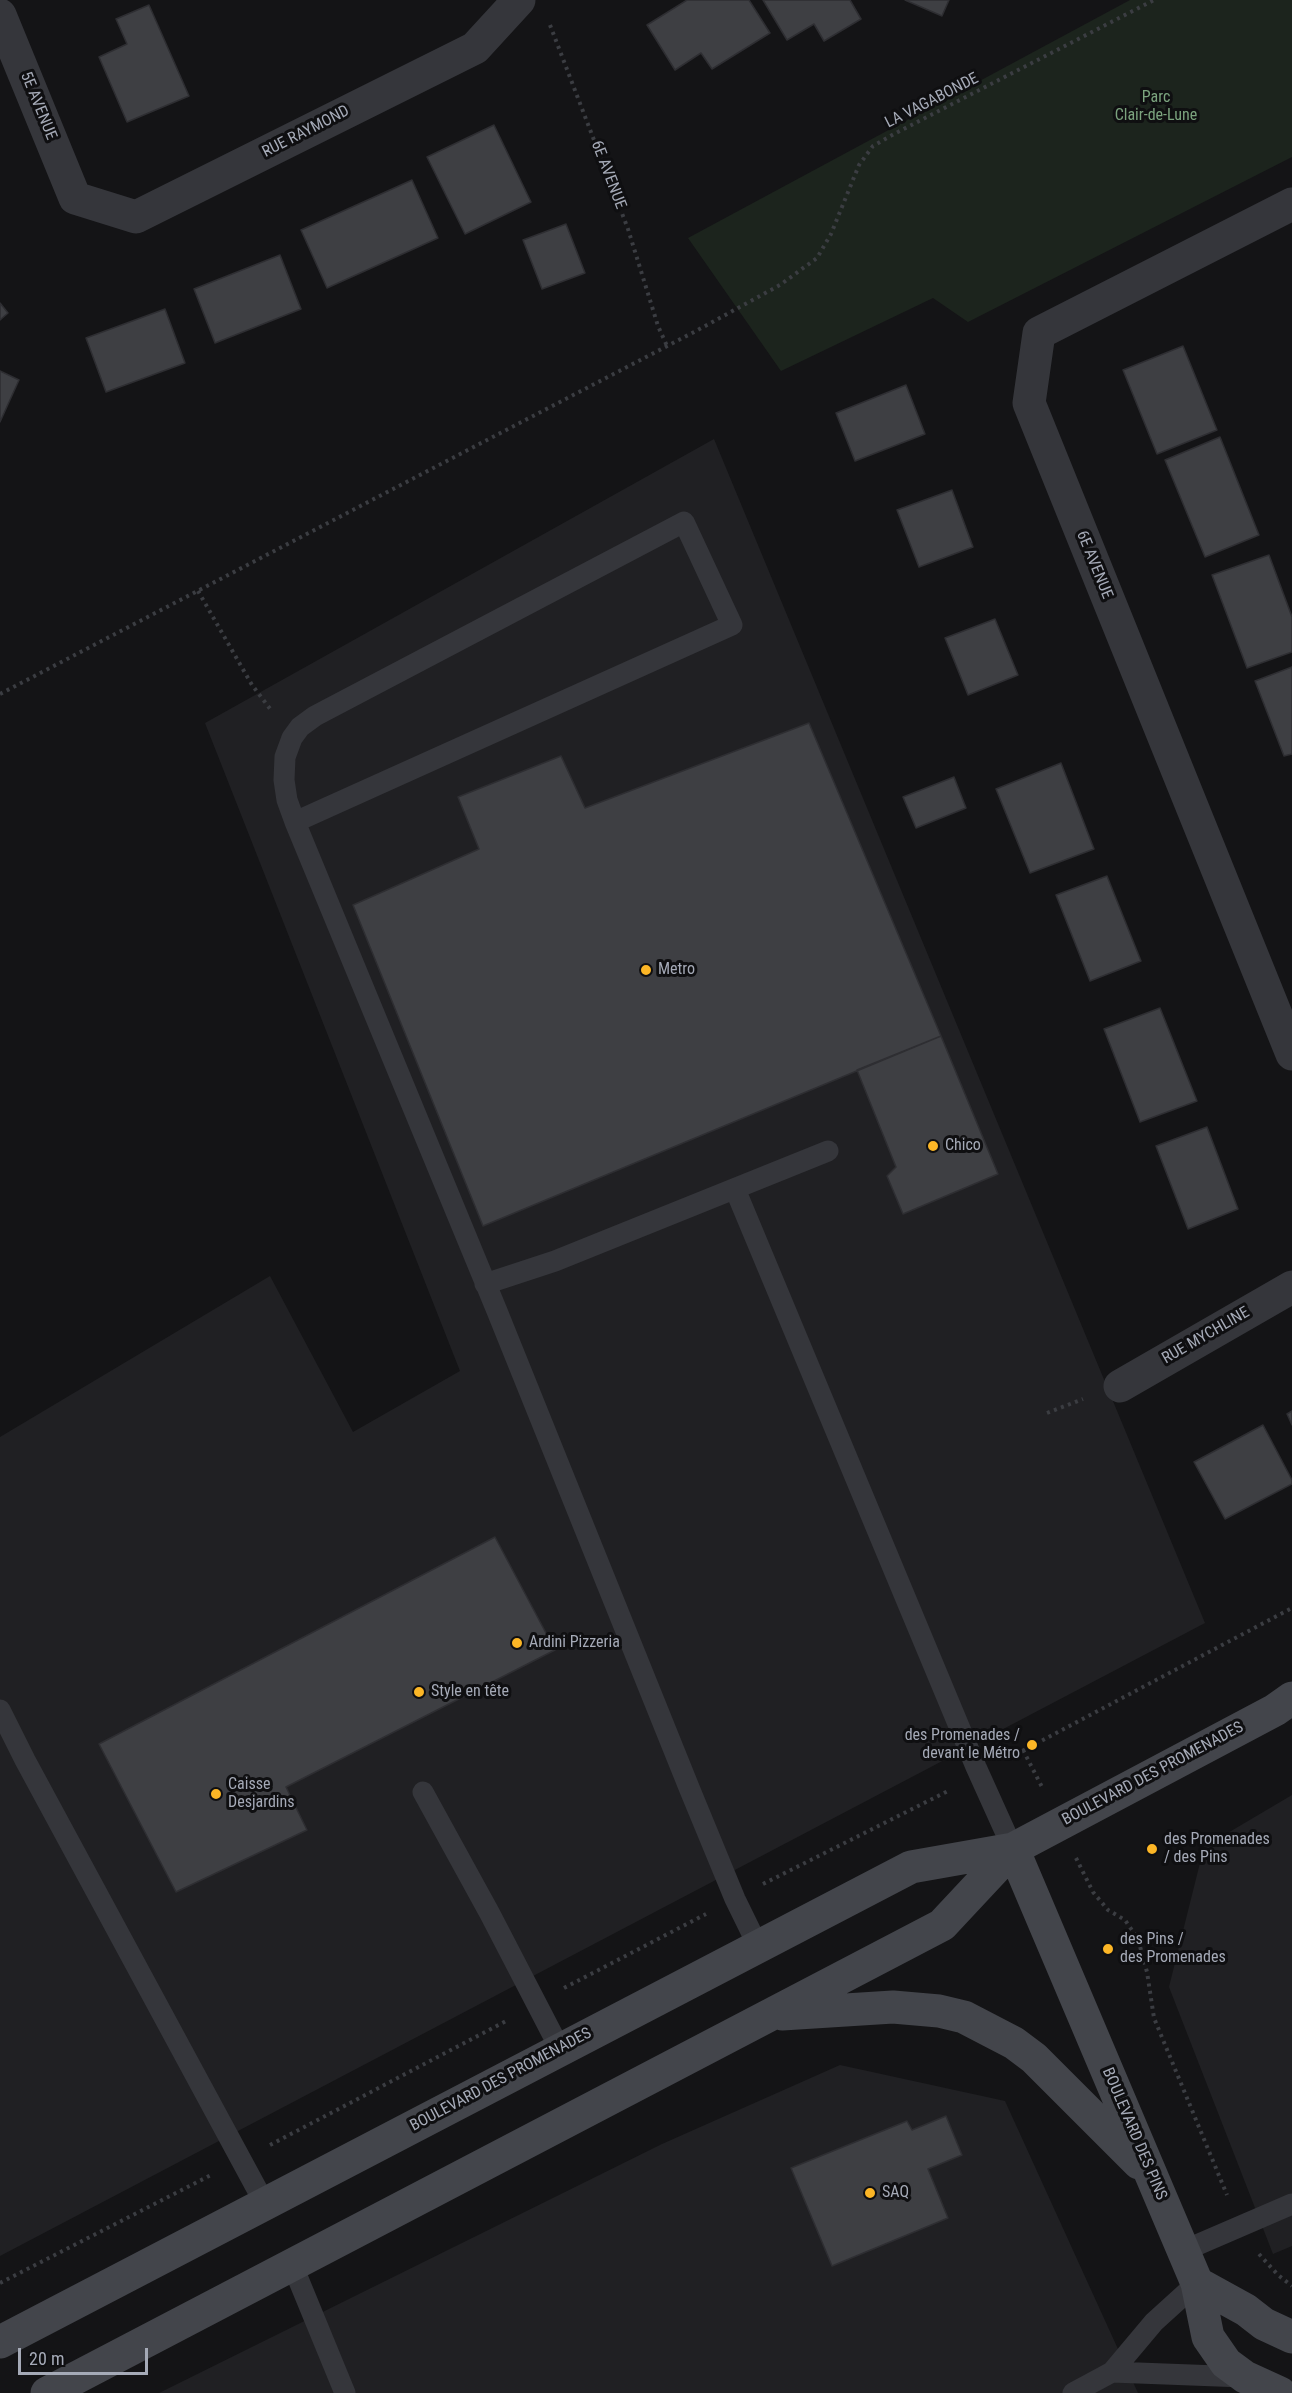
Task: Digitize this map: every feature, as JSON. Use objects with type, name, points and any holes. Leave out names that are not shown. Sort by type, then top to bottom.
[{"type":"street","name":"RUE RAYMOND","points":[[75,198],[136,217],[475,48],[533,8]]},
{"type":"street","name":"5E AVENUE","points":[[0,15],[75,198]]},
{"type":"street","name":"6E AVENUE","points":[[1292,204],[1039,333],[1029,403],[1292,1054]]},
{"type":"street","name":"RUE MYCHLINE","points":[[1120,1386],[1292,1287]]},
{"type":"street","name":"BOULEVARD DES PROMENADES","points":[[0,2342],[911,1867],[1013,1848],[1275,1710],[1292,1698]]},
{"type":"street","name":"BOULEVARD DES PROMENADES","points":[[46,2393],[942,1925],[1013,1848]]},
{"type":"street","name":"BOULEVARD DES PINS","points":[[1013,1848],[1197,2283],[1209,2337],[1226,2363],[1245,2377],[1280,2393]]},
{"type":"street","points":[[770,2015],[892,2007],[939,2011],[964,2017],[1014,2043],[1034,2058],[1151,2175]]},
{"type":"street","points":[[1197,2283],[1246,2310],[1264,2324],[1292,2337]]},
{"type":"lane","points":[[295,822],[732,625],[684,522],[315,716],[300,727],[292,738],[285,757],[284,780],[287,800],[295,822],[694,1801],[735,1899],[758,1946]]},
{"type":"lane","points":[[485,1284],[555,1261],[828,1151]]},
{"type":"lane","points":[[735,1189],[976,1767],[1013,1848]]},
{"type":"lane","points":[[0,1710],[265,2204]]},
{"type":"lane","points":[[423,1792],[560,2049]]},
{"type":"lane","points":[[1183,2251],[1292,2204]]},
{"type":"lane","points":[[292,2264],[345,2393]]},
{"type":"lane","points":[[1073,2393],[1112,2372],[1154,2322],[1197,2283]]},
{"type":"lane","points":[[1112,2372],[1245,2377]]},
{"type":"path","name":"LA VAGABONDE","points":[[0,694],[780,285],[817,258],[831,234],[859,165],[873,146],[1154,0]]},
{"type":"path","name":"6E AVENUE","points":[[533,8],[628,229],[658,327],[667,346]]},
{"type":"path","points":[[198,591],[252,685]]},
{"type":"path","points":[[1023,1750],[1292,1608]]},
{"type":"path","points":[[762,1884],[925,1804]]},
{"type":"path","points":[[1103,1905],[1125,1920],[1138,1939],[1147,1972],[1154,2018],[1228,2197]]},
{"type":"path","points":[[567,1987],[709,1913]]},
{"type":"path","points":[[279,2140],[507,2020]]},
{"type":"path","points":[[0,2283],[203,2179]]},
{"type":"path","points":[[1257,2252],[1278,2275],[1292,2286]]},
{"type":"shaded area","points":[[714,439],[1205,1623],[0,2256],[0,1437],[270,1276],[353,1432],[460,1371],[205,723]]},
{"type":"shaded area","points":[[1292,1795],[1292,2246],[1273,2254],[1169,1987],[1204,1847]]},
{"type":"shaded area","points":[[840,2065],[1005,2101],[1138,2393],[159,2393],[662,2144]]},
{"type":"green space","name":"Parc Clair-de-Lune","points":[[1130,0],[1292,0],[1292,157],[968,322],[933,298],[781,371],[688,238]]},
{"type":"building","points":[[687,0],[749,0],[770,33],[712,69],[701,53],[675,70],[647,25]]},
{"type":"building","points":[[763,0],[850,0],[861,19],[824,41],[814,24],[787,40]]},
{"type":"building","points":[[905,0],[949,0],[942,16]]},
{"type":"building","points":[[149,5],[189,96],[127,122],[99,57],[127,44],[116,19]]},
{"type":"building","points":[[494,125],[531,202],[465,234],[427,157]]},
{"type":"building","points":[[412,180],[438,238],[327,288],[301,230]]},
{"type":"building","points":[[566,224],[585,273],[542,289],[523,240]]},
{"type":"building","points":[[280,255],[301,309],[215,343],[194,289]]},
{"type":"building","points":[[0,303],[8,313],[0,320]]},
{"type":"building","points":[[165,309],[185,363],[106,392],[86,338]]},
{"type":"building","points":[[1183,346],[1217,430],[1157,454],[1123,370]]},
{"type":"building","points":[[0,371],[19,380],[0,422]]},
{"type":"building","points":[[906,385],[925,434],[855,461],[836,413]]},
{"type":"building","points":[[1220,437],[1259,535],[1205,557],[1165,460]]},
{"type":"building","points":[[952,490],[973,547],[919,567],[897,510]]},
{"type":"building","points":[[1269,555],[1292,617],[1292,652],[1247,668],[1212,575]]},
{"type":"building","points":[[995,619],[1018,675],[968,695],[945,638]]},
{"type":"building","points":[[1292,667],[1292,754],[1284,756],[1255,681]]},
{"type":"building","name":"Metro","points":[[809,723],[941,1036],[483,1226],[353,905],[479,849],[458,797],[561,756],[585,808]]},
{"type":"building","points":[[1061,763],[1094,849],[1030,873],[996,789]]},
{"type":"building","points":[[954,777],[966,808],[916,828],[903,797]]},
{"type":"building","points":[[1107,876],[1141,961],[1090,981],[1056,895]]},
{"type":"building","points":[[1160,1008],[1197,1101],[1140,1122],[1104,1029]]},
{"type":"building","points":[[941,1036],[998,1174],[903,1214],[887,1176],[896,1167],[857,1070]]},
{"type":"building","points":[[1207,1127],[1238,1209],[1188,1229],[1156,1146]]},
{"type":"building","points":[[1292,1411],[1292,1425],[1287,1414]]},
{"type":"building","points":[[1263,1425],[1292,1484],[1225,1519],[1194,1462]]},
{"type":"building","points":[[495,1537],[555,1650],[286,1787],[307,1830],[176,1892],[99,1744]]},
{"type":"building","name":"SAQ","points":[[946,2116],[962,2155],[928,2169],[948,2218],[832,2266],[791,2168],[907,2121],[912,2130]]},
{"type":"place","name":"Metro","points":[[646,970]]},
{"type":"place","name":"Chico","points":[[933,1146]]},
{"type":"place","name":"Ardini Pizzeria","points":[[517,1643]]},
{"type":"place","name":"Style en tête","points":[[419,1692]]},
{"type":"place","name":"des Promenades / devant le Métro","points":[[1032,1745]]},
{"type":"place","name":"Caisse Desjardins","points":[[216,1794]]},
{"type":"place","name":"des Promenades / des Pins","points":[[1152,1849]]},
{"type":"place","name":"des Pins / des Promenades","points":[[1108,1949]]},
{"type":"place","name":"SAQ","points":[[870,2193]]}]
